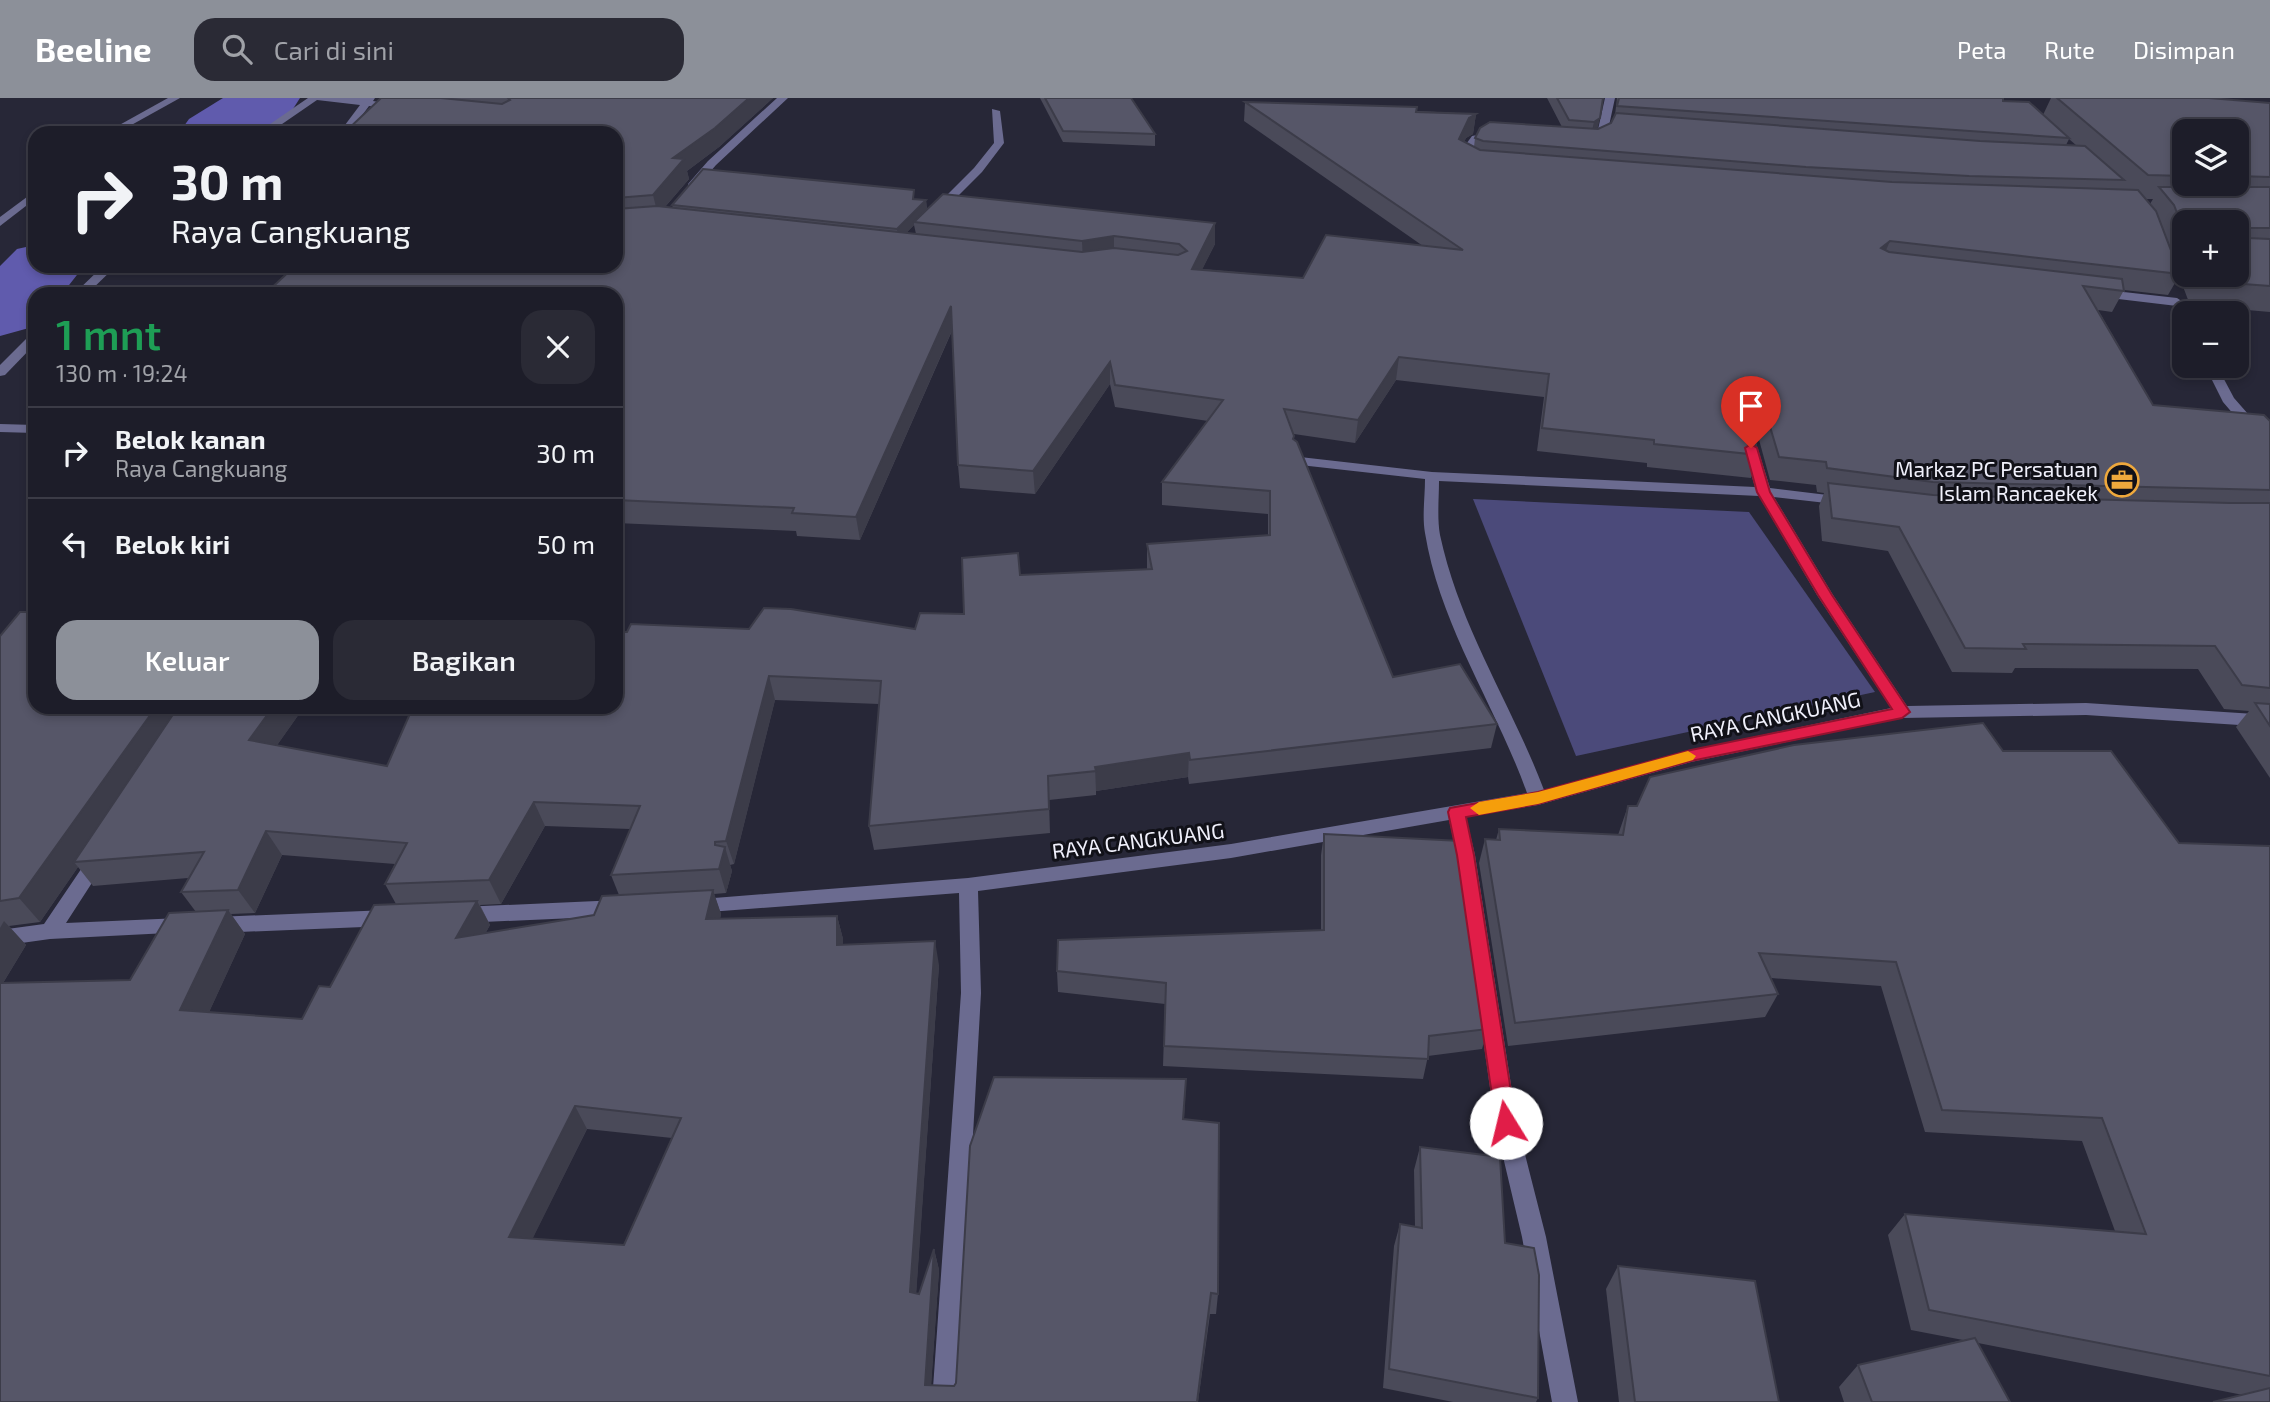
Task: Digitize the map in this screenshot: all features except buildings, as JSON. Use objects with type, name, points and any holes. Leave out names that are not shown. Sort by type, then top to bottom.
[{"type":"street","points":[[123,126],[175,98]]},
{"type":"street","points":[[273,126],[317,98],[369,100],[406,107]]},
{"type":"street","points":[[687,192],[712,163],[783,98]]},
{"type":"street","points":[[1582,141],[1596,140],[1602,135],[1610,98]]},
{"type":"street","points":[[349,126],[369,100]]},
{"type":"street","points":[[928,221],[978,170],[999,143],[995,111]]},
{"type":"street","points":[[1604,124],[1618,125]]},
{"type":"street","points":[[1477,164],[1463,158],[1472,139],[1482,135],[1512,133]]},
{"type":"street","points":[[0,223],[28,200]]},
{"type":"street","points":[[88,287],[102,273]]},
{"type":"street","points":[[2083,291],[2176,296],[2178,301]]},
{"type":"street","points":[[0,372],[28,344]]},
{"type":"street","points":[[2217,378],[2228,399],[2270,448]]},
{"type":"street","points":[[1745,426],[1764,492],[1825,595],[1902,712]]},
{"type":"street","points":[[0,428],[28,429]]},
{"type":"street","points":[[1300,461],[1432,476],[1764,492],[1862,504]]},
{"type":"street","points":[[1432,476],[1432,532],[1450,596],[1472,654],[1527,768],[1538,798]]},
{"type":"street","name":"RAYA CANGKUANG","points":[[683,906],[968,885],[1231,851],[1538,798],[1691,755],[1902,712],[2086,709],[2270,721]]},
{"type":"street","points":[[1456,812],[1466,855],[1506,1123],[1534,1237],[1565,1402]]},
{"type":"street","points":[[50,931],[108,845]]},
{"type":"street","points":[[945,1402],[971,993],[968,885]]},
{"type":"street","points":[[442,915],[633,908]]},
{"type":"street","points":[[0,938],[50,931],[400,917]]},
{"type":"shaded area","points":[[1473,499],[1749,512],[1875,692],[1576,756]]},
{"type":"waterway","points":[[224,126],[268,98]]},
{"type":"waterway","points":[[0,311],[38,273]]},
{"type":"slow traffic","points":[[1479,808],[1538,798],[1688,756]]},
{"type":"place","name":"Markaz PC Persatuan Islam Rancaekek","points":[[2122,480]]},
{"type":"route","points":[[1506,1123],[1466,855],[1456,812],[1538,798],[1691,755],[1826,730],[1902,712],[1825,595],[1764,492],[1751,448]]}]
